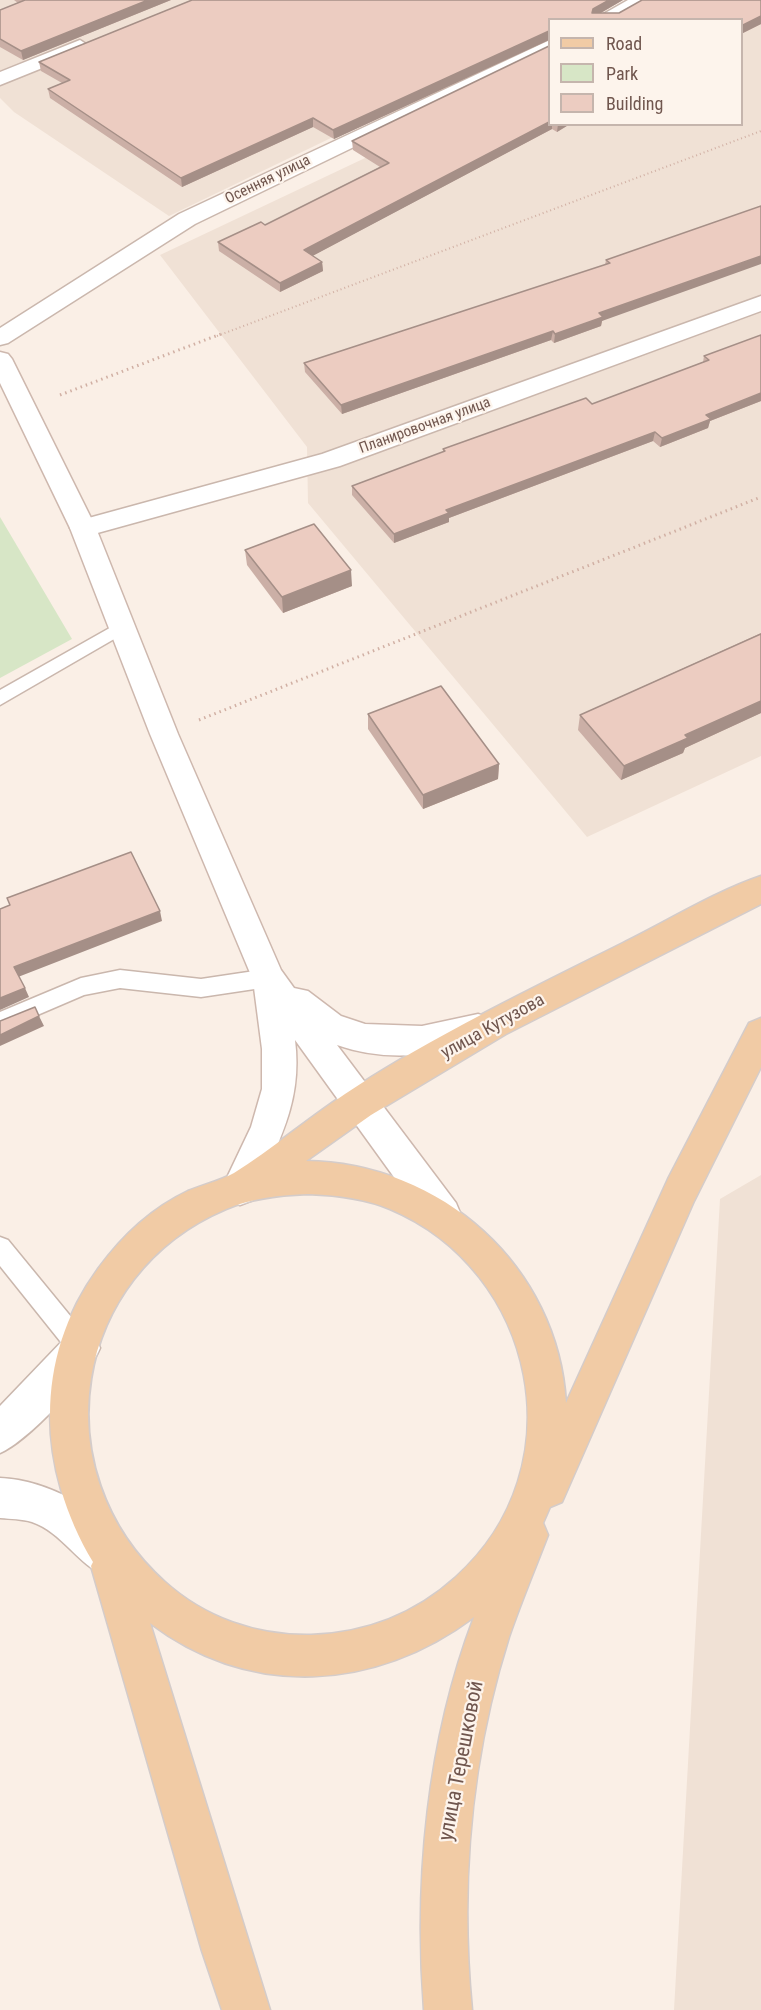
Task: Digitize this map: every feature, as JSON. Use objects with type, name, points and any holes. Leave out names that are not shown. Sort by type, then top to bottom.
[{"type":"main road","name":"улица Кутузова","points":[[240,1188],[359,1104],[494,1024],[761,889]]},
{"type":"main road","points":[[110,1559],[146,1599],[191,1631],[242,1651],[298,1658],[354,1652],[407,1633],[454,1603],[533,1520],[681,1191],[761,1033]]},
{"type":"main road","points":[[246,2010],[219,1929],[110,1559],[79,1493],[71,1456],[69,1419],[73,1383],[81,1348],[97,1311],[117,1277],[143,1248],[173,1222],[205,1203],[240,1188],[281,1179],[324,1176],[366,1181],[406,1195],[443,1215],[484,1249],[516,1293],[537,1345],[547,1401],[533,1520]]},
{"type":"main road","name":"улица Терешковой","points":[[448,2010],[443,1970],[444,1860],[459,1761],[483,1654],[533,1520]]},
{"type":"street","points":[[606,18],[642,0]]},
{"type":"street","points":[[0,79],[96,39]]},
{"type":"street","name":"Осенняя улица","points":[[0,338],[187,219],[548,45]]},
{"type":"street","name":"Планировочная улица","points":[[83,528],[331,460],[761,303]]},
{"type":"street","points":[[0,359],[83,528],[164,734],[268,978],[443,1215]]},
{"type":"street","points":[[268,978],[328,1026],[358,1037],[390,1042],[438,1040],[494,1024]]},
{"type":"street","points":[[240,1188],[275,1109],[279,1088],[279,1059],[268,978]]},
{"type":"street","points":[[0,1433],[28,1407],[81,1348]]},
{"type":"street","points":[[0,1498],[19,1498],[57,1510],[110,1559]]},
{"type":"lane","points":[[0,698],[122,627]]},
{"type":"lane","points":[[0,1022],[81,987],[100,982],[120,980],[201,988],[268,978]]},
{"type":"lane","points":[[0,1248],[81,1348]]},
{"type":"path","points":[[24,408],[761,131]]},
{"type":"path","points":[[164,734],[761,497]]},
{"type":"shaded area","points":[[0,0],[618,0],[557,18],[548,18],[548,33],[169,216],[14,112],[0,98]]},
{"type":"shaded area","points":[[761,0],[761,756],[587,837],[308,503],[307,447],[160,255],[548,71],[548,126],[743,126],[743,19]]},
{"type":"shaded area","points":[[761,1175],[761,2010],[674,2010],[720,1199]]},
{"type":"green space","points":[[0,517],[72,639],[0,678]]},
{"type":"building","points":[[25,0],[148,0],[21,51],[0,39],[0,10]]},
{"type":"building","points":[[192,0],[609,0],[593,9],[592,13],[619,13],[642,0],[761,0],[761,16],[743,25],[743,18],[548,18],[548,31],[333,130],[313,118],[181,178],[48,89],[70,80],[39,62]]},
{"type":"building","points":[[548,46],[548,123],[304,250],[322,262],[280,283],[218,242],[261,222],[265,225],[389,163],[352,141]]},
{"type":"building","points":[[761,206],[761,256],[599,313],[603,317],[555,334],[553,331],[341,405],[304,363],[610,263],[606,260]]},
{"type":"building","points":[[761,335],[761,393],[706,415],[711,419],[662,438],[655,432],[446,510],[449,513],[394,534],[352,486],[445,451],[443,449],[586,398],[592,404],[709,360],[704,356]]},
{"type":"building","points":[[314,524],[351,570],[282,597],[245,550]]},
{"type":"building","points":[[761,634],[761,701],[685,735],[688,738],[624,766],[580,715]]},
{"type":"building","points":[[441,686],[499,764],[423,795],[368,714]]},
{"type":"building","points":[[131,852],[160,911],[14,967],[25,988],[0,998],[0,909],[10,905],[7,898]]},
{"type":"building","points":[[35,1007],[39,1016],[0,1035],[0,1021]]}]
